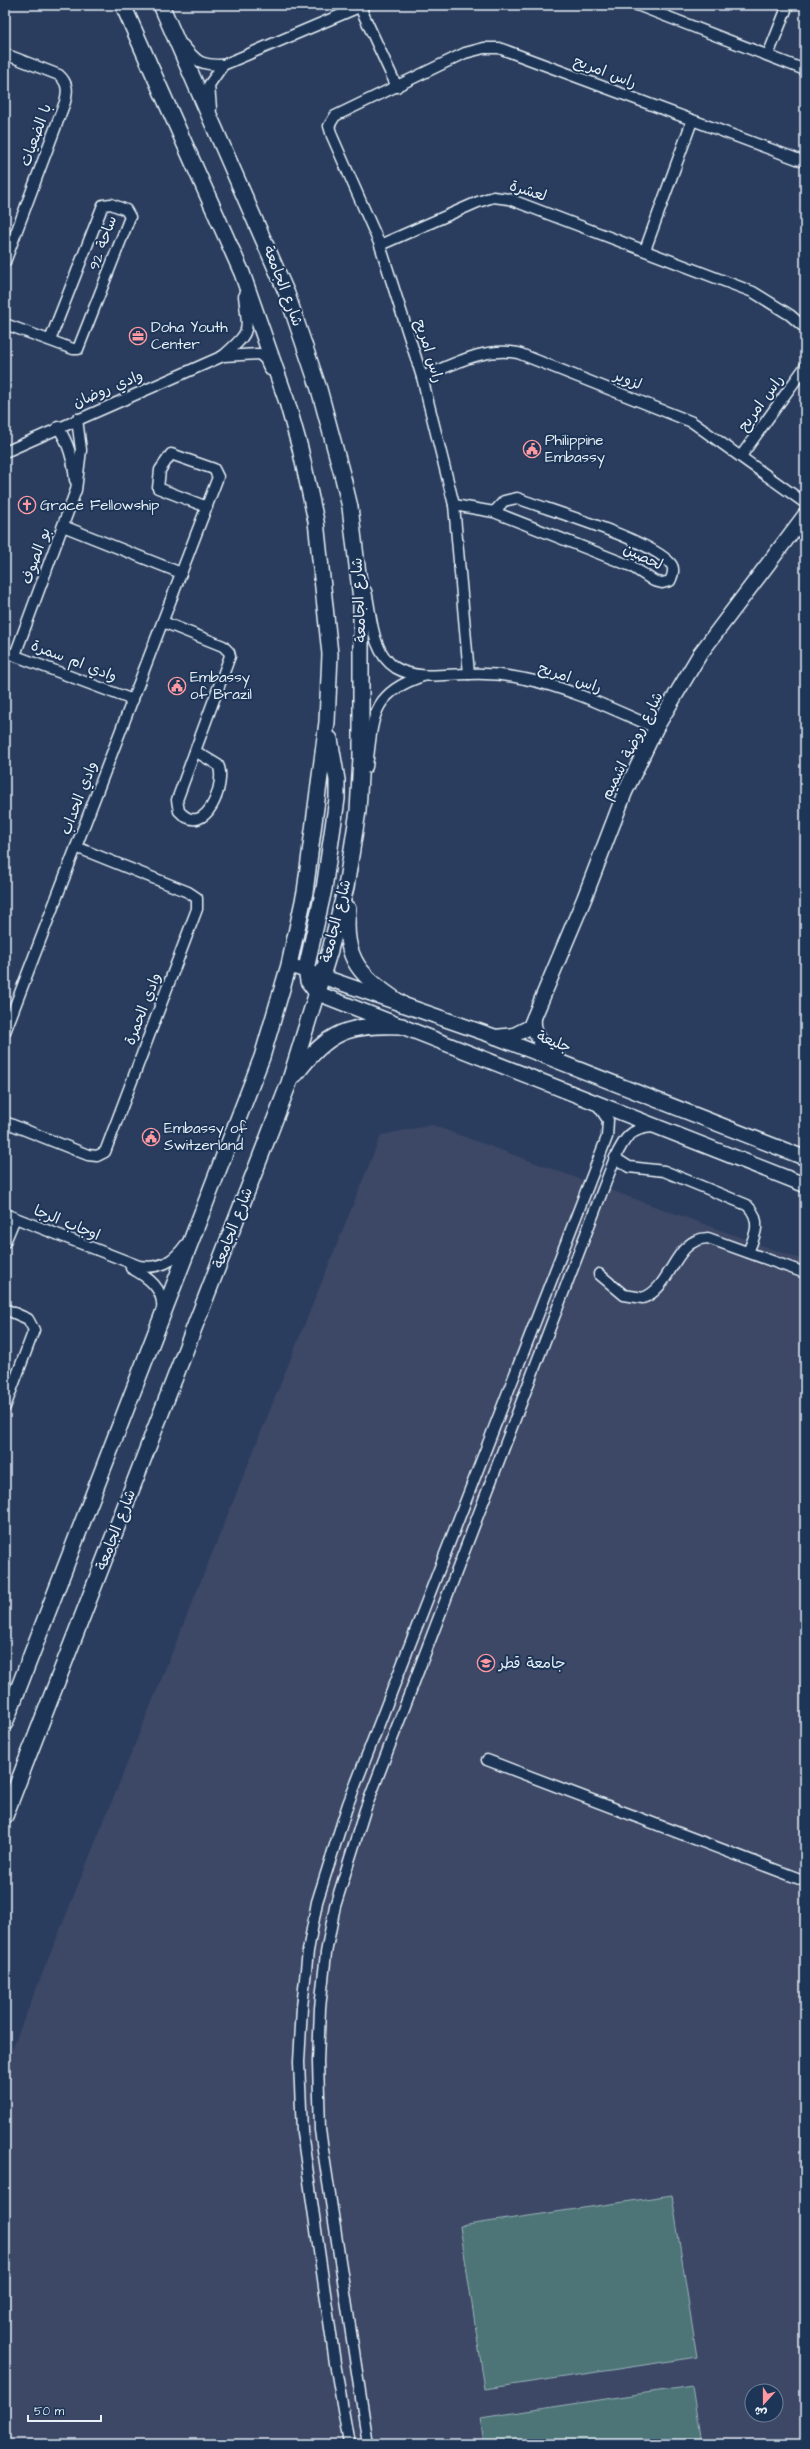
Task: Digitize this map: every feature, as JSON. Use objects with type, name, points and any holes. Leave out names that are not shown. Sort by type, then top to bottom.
[{"type":"main road","points":[[5,1723],[262,1057],[289,965],[306,884],[327,722],[330,654],[316,521],[300,448],[287,402],[242,273],[123,5]]},
{"type":"main road","name":"شارع الجامعة","points":[[5,1816],[289,1083],[323,975],[346,886],[358,811],[361,758],[361,607],[359,573],[350,507],[343,478],[306,351],[287,294],[161,5]]},
{"type":"main road","name":"شارع روضة اشميم","points":[[496,1038],[523,1032],[530,1027],[625,792],[656,728],[700,654],[805,514]]},
{"type":"main road","points":[[327,722],[337,780],[337,799],[324,889],[306,969],[308,981],[317,993],[805,1185]]},
{"type":"main road","points":[[346,886],[349,896],[346,937],[351,955],[373,984],[402,1004]]},
{"type":"main road","name":"جليعة","points":[[289,965],[306,969],[496,1038],[805,1158]]},
{"type":"main road","points":[[534,1018],[534,1030],[538,1038],[550,1052],[568,1065]]},
{"type":"main road","points":[[289,1083],[312,1053],[330,1038],[358,1028],[402,1026]]},
{"type":"street","points":[[637,5],[805,70]]},
{"type":"street","points":[[768,55],[788,5]]},
{"type":"street","points":[[174,34],[196,61],[206,65],[223,65],[362,6],[397,87]]},
{"type":"street","name":"راس امريح","points":[[469,674],[454,505],[422,377],[380,245],[329,126],[335,116],[465,53],[484,48],[499,48],[805,162]]},
{"type":"street","name":"با الضعيات","points":[[5,54],[59,76],[65,80],[67,87],[65,102],[5,262]]},
{"type":"street","points":[[218,137],[210,101],[209,85],[223,65]]},
{"type":"street","points":[[645,250],[692,121]]},
{"type":"street","name":"لعشرة","points":[[380,245],[472,204],[493,197],[509,199],[753,292],[790,315],[805,328]]},
{"type":"street","name":"ساحة 92","points":[[5,324],[78,350],[130,217],[126,210],[111,204],[103,205],[50,340]]},
{"type":"street","name":"وادي روضان","points":[[5,452],[58,427],[223,356],[242,338],[248,325],[242,273]]},
{"type":"street","name":"لزوير","points":[[422,377],[484,352],[501,350],[518,352],[692,422],[805,503]]},
{"type":"street","name":"وادي روضان","points":[[223,356],[259,354],[265,359],[276,385],[287,402]]},
{"type":"street","name":"راس امريح","points":[[741,456],[805,367]]},
{"type":"street","name":"بو الصوف","points":[[15,656],[76,490],[81,450],[77,419]]},
{"type":"street","name":"بو الصوف","points":[[58,427],[66,439],[73,461],[76,490]]},
{"type":"street","name":"وادي الحداب","points":[[5,1032],[133,700],[162,622],[207,507],[218,477],[218,472],[171,454],[160,470],[158,488],[207,507]]},
{"type":"street","name":"لحصين","points":[[454,505],[494,512],[631,566],[654,581],[662,583],[670,581],[674,572],[671,564],[646,545],[517,498],[504,501],[494,512]]},
{"type":"street","points":[[63,526],[181,573]]},
{"type":"street","name":"راس امريح","points":[[359,573],[362,579],[380,651],[396,668],[424,675],[469,674],[506,676],[550,686],[656,728]]},
{"type":"street","points":[[162,622],[223,646],[229,652],[229,660],[195,751],[177,800],[179,811],[193,819],[199,819],[209,813],[222,776],[218,765],[195,751]]},
{"type":"street","name":"وادي ام سمرة","points":[[5,652],[133,700]]},
{"type":"street","name":"راس امريح","points":[[358,811],[362,804],[372,730],[382,701],[394,688],[424,675]]},
{"type":"street","name":"وادي الحمرة","points":[[5,1122],[88,1155],[97,1156],[105,1152],[197,909],[197,898],[188,892],[76,847]]},
{"type":"street","points":[[349,2444],[335,2363],[300,2113],[302,2007],[308,1951],[317,1902],[348,1804],[607,1137],[609,1125],[604,1112],[594,1101]]},
{"type":"street","points":[[368,2444],[320,2130],[318,2062],[320,2008],[326,1953],[333,1912],[347,1861],[365,1810],[615,1158],[628,1134],[643,1128],[660,1127]]},
{"type":"street","points":[[615,1158],[629,1167],[664,1171],[747,1205],[752,1210],[757,1222],[755,1236],[748,1252]]},
{"type":"street","points":[[594,1168],[603,1169],[609,1175]]},
{"type":"street","points":[[5,1242],[10,1216]]},
{"type":"street","name":"اوجاب الرجا","points":[[10,1216],[117,1260],[143,1274],[156,1286],[162,1308],[155,1337]]},
{"type":"street","name":"اوجاب الرجا","points":[[117,1260],[139,1266],[162,1266],[178,1254],[197,1227]]},
{"type":"street","points":[[599,1274],[624,1295],[643,1298],[654,1292],[686,1246],[697,1239],[714,1239],[805,1273]]},
{"type":"street","points":[[5,1309],[28,1319],[34,1333],[5,1407]]},
{"type":"street","points":[[487,1760],[805,1881]]},
{"type":"shaded area","name":"جامعة قطر","points":[[432,1125],[805,1261],[805,2444],[5,2444],[5,2066],[381,1135]]},
{"type":"green space","points":[[672,2195],[697,2357],[485,2389],[460,2226]]},
{"type":"green space","points":[[692,2386],[701,2444],[484,2444],[480,2418]]},
{"type":"place","name":"Doha Youth Center","points":[[138,336]]},
{"type":"place","name":"Philippine Embassy","points":[[532,449]]},
{"type":"place","name":"Grace Fellowship","points":[[27,505]]},
{"type":"place","name":"Embassy of Brazil","points":[[177,686]]},
{"type":"place","name":"Embassy of Switzerland","points":[[151,1137]]},
{"type":"place","name":"جامعة قطر","points":[[486,1663]]}]
